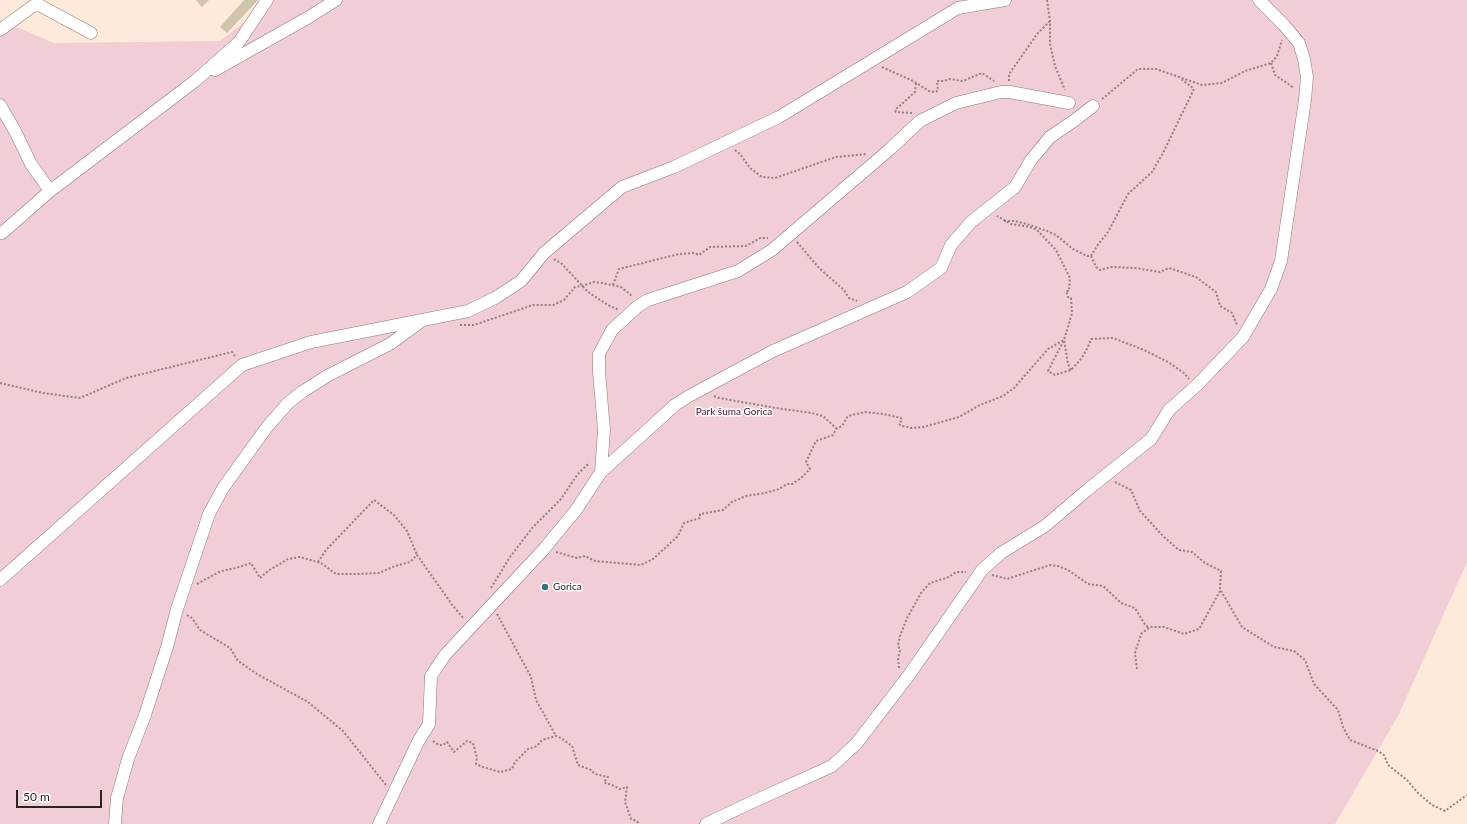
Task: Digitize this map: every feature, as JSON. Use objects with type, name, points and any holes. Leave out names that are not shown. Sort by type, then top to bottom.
[{"type":"street","points":[[2,233],[50,191],[195,81],[239,42],[267,0]]},
{"type":"street","points":[[195,81],[309,17],[336,0]]},
{"type":"street","points":[[0,580],[242,365],[311,342],[468,311],[495,298],[521,280],[544,253],[622,187],[674,167],[779,117],[958,8],[1005,0]]},
{"type":"street","points":[[706,824],[832,766],[856,744],[906,678],[981,572],[1001,553],[1045,526],[1151,439],[1169,410],[1197,385],[1243,337],[1271,289],[1281,261],[1305,100],[1307,77],[1304,59],[1299,43],[1284,25],[1259,0]]},
{"type":"street","points":[[0,30],[33,6],[39,4],[92,33]]},
{"type":"street","points":[[602,468],[604,430],[599,354],[612,330],[638,306],[648,300],[738,271],[772,250],[889,150],[920,121],[956,103],[1006,92],[1069,103]]},
{"type":"street","points":[[0,105],[16,131],[31,164],[50,191]]},
{"type":"street","points":[[379,824],[419,740],[429,724],[431,676],[465,623],[492,604],[544,549],[576,510],[602,468],[675,405],[700,390],[773,350],[907,292],[941,268],[951,245],[971,222],[1015,187],[1031,160],[1050,136],[1093,106]]},
{"type":"street","points":[[115,824],[117,798],[128,759],[145,715],[168,646],[178,609],[209,514],[222,488],[267,427],[288,403],[308,388],[350,363],[390,344],[425,319]]},
{"type":"path","points":[[1046,0],[1050,21],[1050,44],[1055,66],[1069,103]]},
{"type":"path","points":[[1006,92],[1009,74],[1038,33],[1050,21]]},
{"type":"path","points":[[1093,106],[1138,69],[1156,69],[1202,85],[1222,83],[1245,70],[1271,63],[1277,56],[1281,45],[1284,25]]},
{"type":"path","points":[[871,61],[879,67],[883,67],[916,82],[929,91],[936,92],[938,90],[937,81],[944,81],[949,78],[963,81],[982,73],[999,84],[1006,92]]},
{"type":"path","points":[[1271,63],[1275,75],[1298,90],[1305,100]]},
{"type":"path","points":[[1178,76],[1194,89],[1152,172],[1128,194],[1108,232],[1097,246],[1092,256],[1096,267],[1100,270],[1112,267],[1135,268],[1160,272],[1169,268],[1196,277],[1216,292],[1220,306],[1232,313],[1243,337]]},
{"type":"path","points":[[916,82],[915,92],[895,110],[896,112],[911,113],[927,112],[929,116]]},
{"type":"path","points":[[724,143],[740,154],[750,168],[762,177],[775,178],[836,156],[889,150]]},
{"type":"path","points":[[986,210],[1011,224],[1030,227],[1036,230],[1056,250],[1070,278],[1069,291],[1066,291],[1068,297],[1071,298],[1072,313],[1064,340],[1048,371],[1055,375],[1071,370],[1081,359],[1091,339],[1112,338],[1144,350],[1168,362],[1184,373],[1193,384],[1197,385]]},
{"type":"path","points":[[1004,221],[1010,220],[1046,231],[1056,235],[1073,249],[1087,256],[1092,256]]},
{"type":"path","points":[[441,316],[454,325],[474,325],[533,305],[553,305],[564,300],[575,287],[582,286],[594,282],[621,287],[635,299],[638,306],[633,310],[619,310],[608,305],[588,292],[582,286],[562,264],[544,253]]},
{"type":"path","points":[[1064,340],[1068,364],[1071,370]]},
{"type":"path","points":[[544,549],[577,558],[585,556],[595,561],[641,565],[653,559],[678,536],[684,523],[700,518],[700,514],[723,510],[732,502],[746,496],[766,493],[779,489],[786,484],[792,484],[801,478],[810,469],[806,462],[816,441],[833,435],[836,428],[842,426],[848,416],[865,412],[894,416],[901,418],[902,420],[899,424],[902,426],[912,428],[923,427],[959,417],[980,405],[1003,396],[1014,388],[1021,378],[1030,372],[1048,349],[1064,340]]},
{"type":"path","points":[[0,383],[43,393],[80,398],[126,378],[232,352],[242,365]]},
{"type":"path","points":[[700,390],[719,398],[823,416],[836,428]]},
{"type":"path","points":[[487,592],[528,533],[561,499],[577,475],[587,465],[598,461],[602,468]]},
{"type":"path","points":[[906,678],[899,668],[898,658],[900,651],[898,645],[907,618],[921,593],[930,583],[948,577],[956,572],[981,572],[1007,579],[1050,565],[1058,566],[1068,570],[1088,584],[1103,586],[1121,603],[1135,608],[1146,626],[1164,627],[1184,634],[1199,629],[1220,591],[1221,571],[1205,563],[1192,552],[1179,550],[1140,511],[1131,490],[1117,483],[1108,474]]},
{"type":"path","points":[[318,562],[326,550],[374,500],[394,515],[407,530],[417,555],[465,623]]},
{"type":"path","points":[[185,587],[202,582],[221,571],[251,563],[260,578],[268,571],[288,559],[300,557],[318,562],[336,574],[379,573],[395,566],[410,562],[417,555]]},
{"type":"path","points":[[1220,591],[1242,627],[1274,647],[1294,651],[1305,660],[1314,684],[1338,710],[1343,727],[1350,740],[1378,751],[1384,755],[1388,765],[1407,780],[1418,793],[1432,805],[1445,811],[1467,795]]},
{"type":"path","points":[[492,604],[531,677],[536,700],[556,736],[572,746],[578,765],[591,770],[595,774],[608,777],[604,782],[607,784],[620,789],[628,787],[625,802],[631,819],[637,821],[639,824]]},
{"type":"path","points":[[178,609],[192,618],[200,630],[230,648],[238,661],[257,674],[308,702],[343,731],[378,777],[394,793]]},
{"type":"path","points":[[465,623],[468,614]]},
{"type":"path","points":[[1136,669],[1135,653],[1141,634],[1150,627]]},
{"type":"path","points":[[419,740],[433,740],[439,746],[447,742],[454,752],[467,742],[473,743],[476,753],[476,764],[500,772],[512,769],[515,762],[528,749],[537,746],[542,740],[556,736]]},
{"type":"green space","name":"Park šuma Gorica","points":[[273,0],[1467,0],[1467,562],[1399,714],[1335,824],[0,824],[0,20],[54,43],[220,41]]},
{"type":"building","points":[[196,0],[209,0],[202,7]]},
{"type":"building","points":[[244,0],[258,0],[227,33],[220,27]]},
{"type":"place","name":"Gorica","points":[[545,587]]}]
